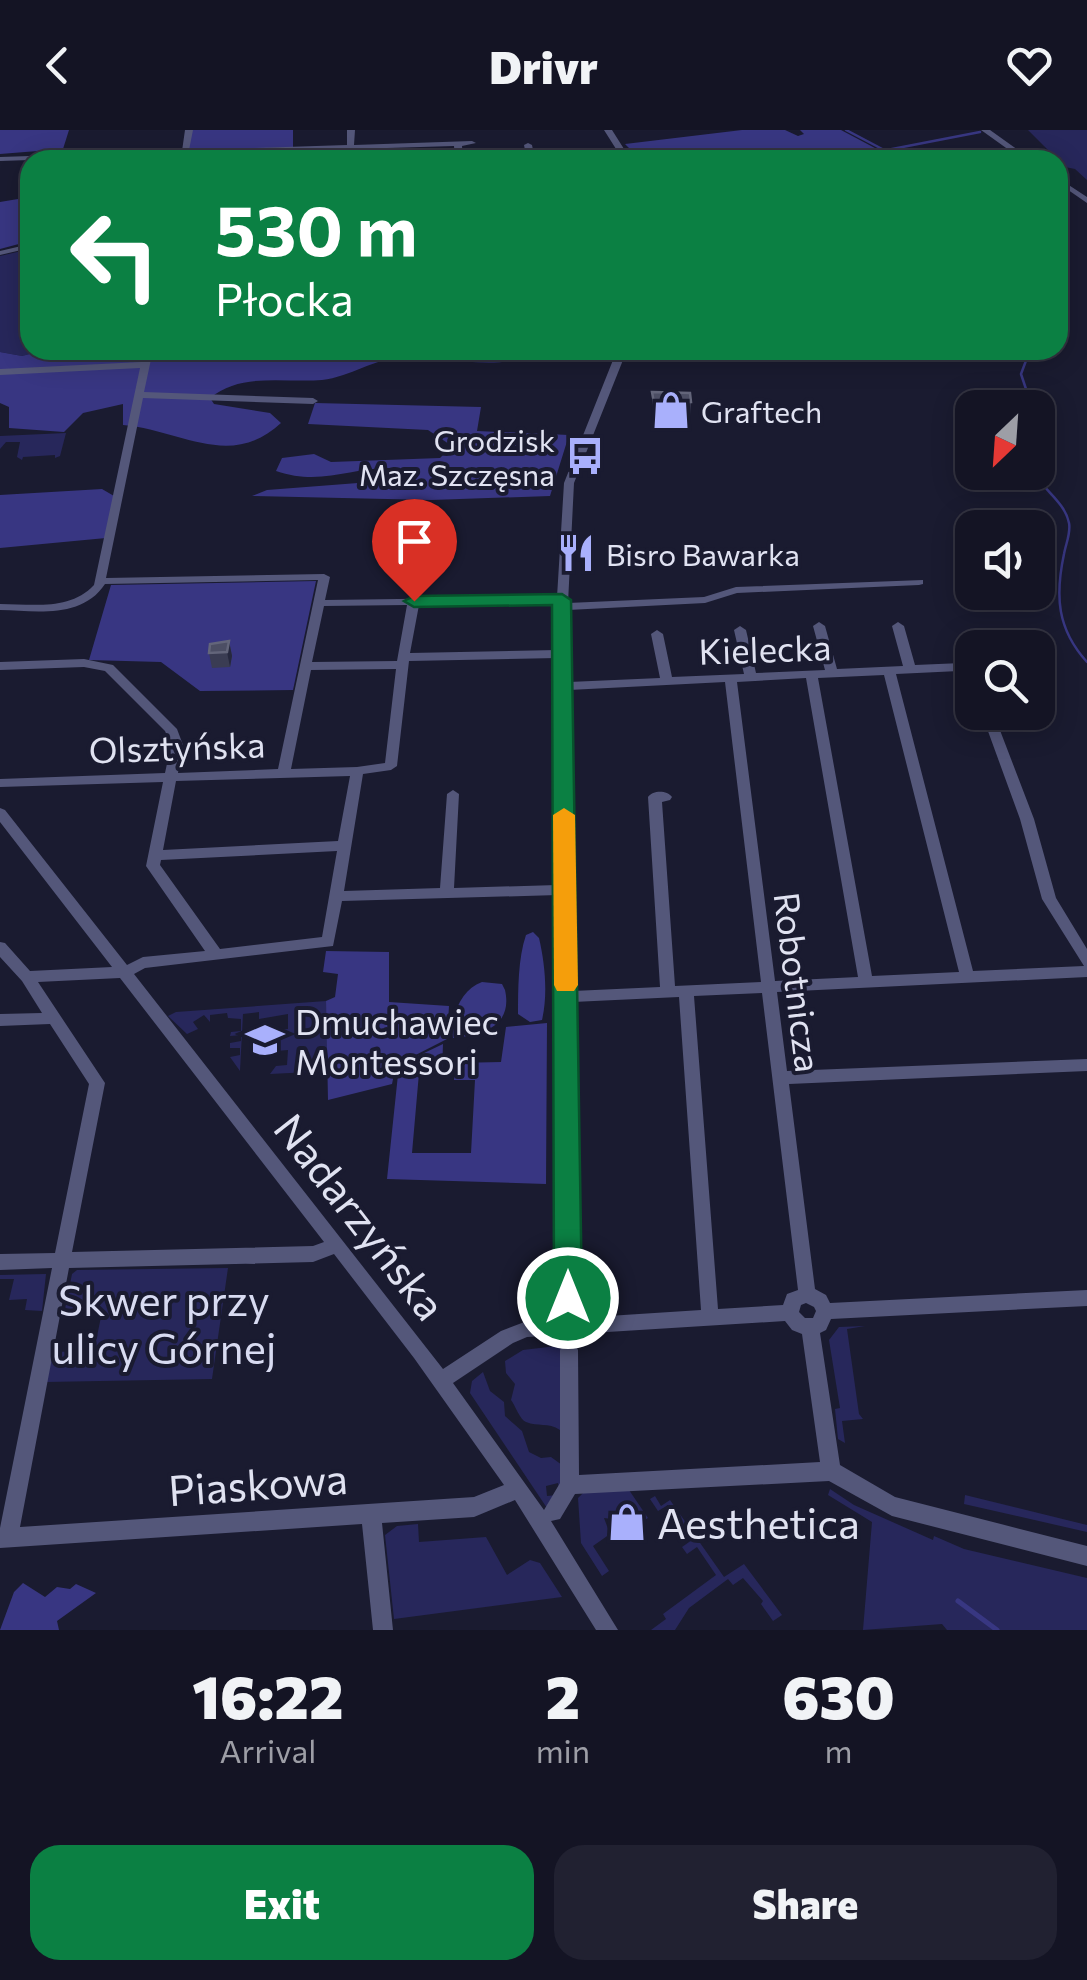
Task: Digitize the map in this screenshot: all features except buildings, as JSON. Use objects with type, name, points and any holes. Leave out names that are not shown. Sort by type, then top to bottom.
[{"type":"street","points":[[350,150],[351,130]]},
{"type":"street","points":[[984,130],[1013,150]]},
{"type":"street","points":[[317,150],[472,142]]},
{"type":"street","points":[[458,145],[459,150]]},
{"type":"street","points":[[528,145],[529,150]]},
{"type":"street","points":[[0,607],[73,605],[92,596],[102,580],[146,360]]},
{"type":"street","points":[[568,1325],[562,654],[567,497],[578,459],[618,360]]},
{"type":"street","points":[[0,372],[145,365]]},
{"type":"street","points":[[138,395],[314,400]]},
{"type":"street","points":[[102,580],[324,576],[284,772]]},
{"type":"street","points":[[319,602],[705,600],[736,590],[918,582]]},
{"type":"street","points":[[27,976],[125,972],[143,963],[328,942],[356,771],[391,766],[402,661],[414,601]]},
{"type":"street","points":[[819,626],[832,673]]},
{"type":"street","points":[[898,626],[910,669]]},
{"type":"street","points":[[740,630],[751,676]]},
{"type":"street","points":[[656,634],[666,679]]},
{"type":"street","points":[[306,666],[562,654]]},
{"type":"street","points":[[0,666],[84,663],[115,672],[175,734],[178,745],[154,855],[155,871],[216,955]]},
{"type":"street","name":"Kielecka","points":[[564,686],[910,669],[955,671]]},
{"type":"street","points":[[889,670],[967,976]]},
{"type":"street","points":[[810,674],[866,982]]},
{"type":"street","name":"Robotnicza","points":[[730,677],[806,1294]]},
{"type":"street","points":[[994,730],[1032,835],[1049,899],[1087,961]]},
{"type":"street","name":"Olsztyńska","points":[[0,783],[356,771]]},
{"type":"street","points":[[447,894],[453,794]]},
{"type":"street","points":[[665,797],[654,797],[710,1317]]},
{"type":"street","name":"Nadarzyńska","points":[[0,813],[441,1381],[518,1489],[608,1630]]},
{"type":"street","points":[[154,855],[343,846]]},
{"type":"street","points":[[335,896],[564,890]]},
{"type":"street","points":[[0,948],[27,976],[97,1083],[4,1538]]},
{"type":"street","points":[[566,997],[1087,971]]},
{"type":"street","points":[[0,1020],[55,1018]]},
{"type":"street","points":[[781,1078],[1087,1065]]},
{"type":"street","points":[[0,1262],[313,1254],[336,1246]]},
{"type":"street","points":[[806,1294],[820,1301],[825,1311],[820,1324],[810,1328],[795,1322],[790,1313],[792,1300],[806,1294]]},
{"type":"street","points":[[825,1311],[1087,1298]]},
{"type":"street","points":[[441,1381],[517,1332],[568,1325],[790,1313]]},
{"type":"street","points":[[810,1328],[830,1471]]},
{"type":"street","points":[[553,1512],[570,1486],[569,1350]]},
{"type":"street","points":[[570,1486],[830,1471],[892,1506],[1087,1556]]},
{"type":"street","name":"Piaskowa","points":[[4,1538],[483,1505],[518,1489]]},
{"type":"street","points":[[371,1514],[382,1630]]},
{"type":"green space","points":[[1028,130],[1087,130],[1087,180],[1068,168],[1068,150],[1048,150]]},
{"type":"green space","points":[[20,251],[20,356],[0,352],[0,256]]},
{"type":"green space","points":[[66,433],[60,456],[55,458],[22,460],[17,457],[20,442],[6,442],[0,449],[0,436]]},
{"type":"green space","points":[[326,1001],[330,1071],[270,1074],[276,1066],[287,1065],[288,1050],[265,1052],[265,1031],[288,1029],[288,1014],[259,1019],[259,1012],[243,1014],[240,1071],[230,1057],[240,1055],[240,1048],[230,1048],[230,1043],[241,1041],[241,1035],[230,1036],[231,1032],[241,1031],[241,1019],[228,1018],[227,1013],[210,1015],[210,1022],[204,1015],[193,1022],[198,1029],[187,1034],[168,1016],[176,1012]]},
{"type":"green space","name":"Skwer przy ulicy Górnej","points":[[228,1268],[212,1379],[45,1382],[52,1352],[94,1351],[102,1312],[96,1308],[65,1309],[72,1274],[77,1270]]},
{"type":"green space","points":[[46,1274],[42,1311],[25,1310],[27,1299],[9,1300],[14,1279],[0,1279],[0,1275]]},
{"type":"green space","points":[[865,1326],[847,1329],[859,1414],[863,1419],[842,1421],[845,1443],[838,1439],[835,1409],[840,1408],[829,1340],[839,1327]]},
{"type":"green space","points":[[565,1345],[560,1391],[565,1443],[560,1443],[560,1430],[526,1422],[520,1415],[511,1400],[515,1384],[506,1373],[505,1361],[523,1350]]},
{"type":"green space","points":[[483,1372],[490,1391],[504,1402],[505,1416],[522,1431],[529,1452],[541,1458],[551,1457],[562,1465],[560,1493],[558,1483],[546,1486],[547,1496],[558,1495],[547,1508],[470,1393],[472,1381]]},
{"type":"green space","points":[[830,1489],[854,1505],[933,1540],[934,1536],[964,1549],[1087,1578],[1087,1630],[947,1630],[942,1624],[863,1630],[872,1522],[828,1495]]},
{"type":"green space","points":[[629,1490],[648,1518],[643,1521],[635,1511],[621,1520],[604,1518],[610,1534],[593,1546],[609,1571],[602,1576],[581,1543],[578,1498],[584,1492]]},
{"type":"green space","points":[[965,1495],[1087,1525],[1087,1532],[964,1504]]},
{"type":"green space","points":[[655,1496],[661,1506],[670,1500],[724,1577],[744,1564],[782,1615],[773,1621],[761,1604],[763,1601],[743,1578],[733,1585],[728,1579],[689,1608],[675,1630],[651,1630],[666,1619],[663,1614],[716,1575],[697,1547],[687,1554],[682,1547],[692,1540],[668,1505],[658,1511],[650,1499]]},
{"type":"green space","points":[[418,1524],[419,1542],[486,1537],[507,1575],[530,1560],[540,1563],[562,1597],[394,1619],[385,1535],[397,1526]]},
{"type":"shaded area","points":[[0,130],[69,130],[63,149],[0,154]]},
{"type":"shaded area","points":[[191,130],[293,130],[293,147],[187,150]]},
{"type":"shaded area","points":[[742,130],[785,130],[798,136],[804,134],[800,130],[841,130],[879,150],[631,150],[625,144]]},
{"type":"shaded area","points":[[20,199],[20,244],[0,249],[0,202]]},
{"type":"shaded area","points":[[0,352],[20,356],[20,360],[386,360],[322,380],[264,380],[222,390],[210,398],[214,404],[270,413],[281,423],[262,437],[224,446],[123,425],[123,404],[83,413],[64,432],[9,428],[9,407],[0,403]]},
{"type":"shaded area","points":[[452,360],[515,360],[493,362]]},
{"type":"shaded area","points":[[315,403],[481,407],[477,431],[569,435],[550,496],[431,500],[252,496],[267,490],[410,479],[417,473],[382,468],[332,476],[296,476],[276,471],[282,458],[314,454],[331,462],[440,458],[452,446],[428,430],[308,424]]},
{"type":"shaded area","points":[[102,489],[114,496],[106,538],[0,548],[0,495]]},
{"type":"shaded area","points":[[316,581],[293,690],[200,691],[161,662],[89,660],[111,585]]},
{"type":"shaded area","points":[[533,932],[539,938],[545,989],[542,1020],[530,1022],[518,1014],[518,985],[523,944],[526,935]]},
{"type":"shaded area","points":[[326,951],[389,952],[389,1002],[449,1006],[447,1039],[396,1065],[392,1084],[328,1100],[326,1001],[335,997],[338,974],[323,972]]},
{"type":"shaded area","points":[[482,982],[502,984],[505,990],[500,1020],[485,1031],[453,1038],[458,1005],[468,991]]},
{"type":"shaded area","points":[[547,1023],[546,1184],[387,1179],[399,1065],[443,1044],[442,1071],[419,1073],[412,1153],[471,1153],[475,1080],[454,1080],[456,1063],[501,1062],[506,1027]]},
{"type":"shaded area","points":[[23,1583],[45,1597],[57,1587],[70,1589],[76,1584],[96,1593],[57,1621],[59,1630],[0,1630],[14,1592]]},
{"type":"waterway","points":[[846,130],[884,150]]},
{"type":"waterway","points":[[887,150],[980,132]]},
{"type":"waterway","points":[[1026,360],[1021,374],[1026,390]]},
{"type":"waterway","points":[[1047,490],[1069,523],[1059,598],[1064,624],[1087,662]]},
{"type":"waterway","points":[[958,1601],[997,1630]]},
{"type":"slow traffic","points":[[564,815],[566,985]]},
{"type":"place","name":"Graftech","points":[[671,410]]},
{"type":"place","name":"Grodzisk Maz. Szczęsna","points":[[585,456]]},
{"type":"place","name":"Bisro Bawarka","points":[[576,553]]},
{"type":"place","name":"Dmuchawiec Montessori","points":[[265,1040]]},
{"type":"place","name":"Aesthetica","points":[[627,1522]]},
{"type":"route","points":[[414,601],[562,600],[568,1298]]}]
